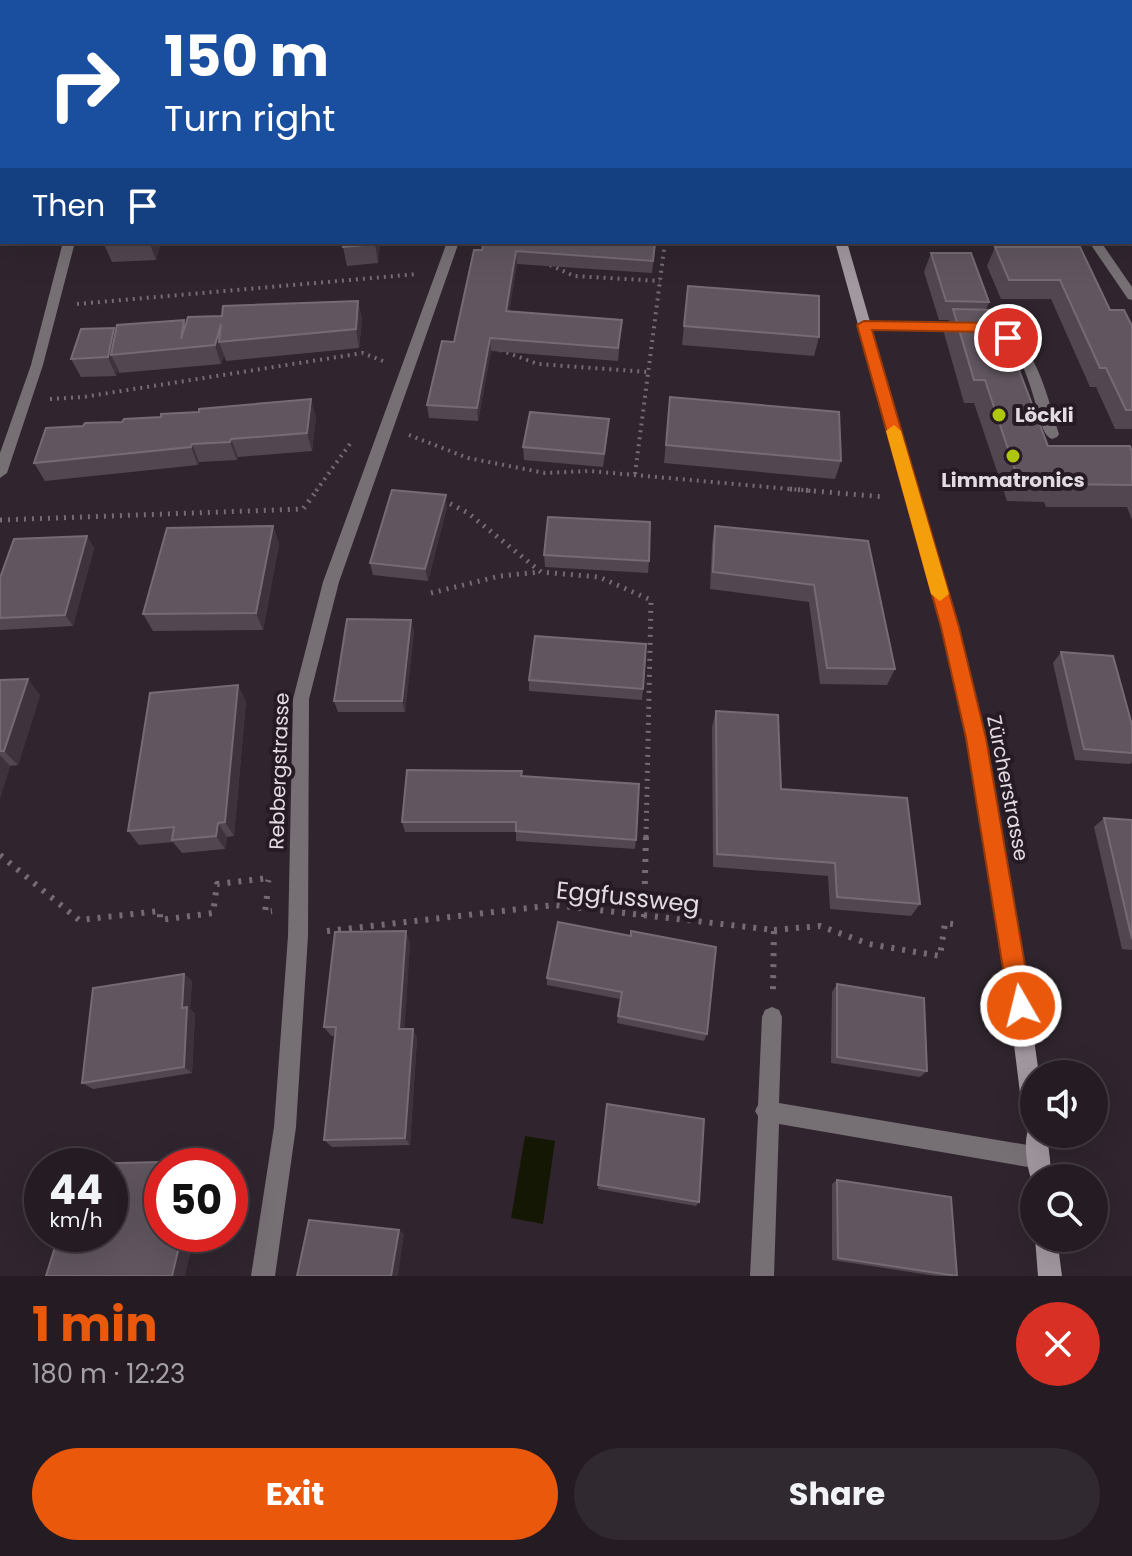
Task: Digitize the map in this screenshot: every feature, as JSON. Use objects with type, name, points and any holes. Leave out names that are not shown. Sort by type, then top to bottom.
[{"type":"main road","name":"Zürcherstrasse","points":[[842,244],[950,627],[976,738],[1006,908],[1026,1060]]},
{"type":"main road","points":[[1047,1252],[1050,1276]]},
{"type":"street","points":[[0,473],[25,401],[68,244]]},
{"type":"street","name":"Rebbergstrasse","points":[[263,1276],[285,1127],[298,936],[301,699],[331,582],[452,244]]},
{"type":"street","points":[[1096,244],[1132,296]]},
{"type":"street","points":[[864,325],[996,327],[1021,348],[1052,434]]},
{"type":"street","points":[[762,1276],[772,1017]]},
{"type":"street","points":[[766,1111],[1021,1164]]},
{"type":"path","points":[[635,474],[665,244]]},
{"type":"path","points":[[538,259],[574,276],[660,281]]},
{"type":"path","points":[[52,306],[441,271]]},
{"type":"path","points":[[495,348],[538,364],[648,372]]},
{"type":"path","points":[[25,401],[83,397],[363,353],[406,369]]},
{"type":"path","points":[[0,520],[303,509],[362,426],[388,426],[468,458],[545,473],[590,471],[635,474],[885,497]]},
{"type":"path","points":[[432,498],[460,507],[541,572]]},
{"type":"path","points":[[431,593],[500,576],[541,572],[599,577],[651,600],[644,917]]},
{"type":"path","points":[[0,855],[79,920],[160,911],[160,920],[213,913],[217,884],[269,878],[265,912]]},
{"type":"path","name":"Eggfussweg","points":[[298,936],[555,905],[774,930],[820,926],[869,944],[940,956],[945,923],[953,924]]},
{"type":"path","points":[[772,1017],[774,930]]},
{"type":"shaded area","points":[[525,1136],[555,1141],[543,1224],[511,1218]]},
{"type":"building","points":[[344,244],[375,244],[343,247]]},
{"type":"building","points":[[484,244],[655,244],[653,261],[516,251],[506,311],[622,320],[618,348],[490,338],[477,408],[427,405],[442,341],[454,342],[474,250],[482,250]]},
{"type":"building","points":[[995,247],[1080,247],[1110,310],[1124,310],[1132,326],[1132,410],[1126,410],[1106,368],[1100,368],[1060,280],[1009,280]]},
{"type":"building","points":[[931,253],[971,253],[989,302],[946,301]]},
{"type":"building","points":[[688,286],[819,296],[819,337],[684,326]]},
{"type":"building","points":[[358,301],[356,329],[219,342],[221,324],[215,345],[111,355],[117,325],[184,320],[181,339],[188,317],[222,316],[223,306]]},
{"type":"building","points":[[953,309],[996,310],[1048,446],[1130,446],[1132,485],[1059,484],[1057,479],[1018,479],[985,380],[974,380]]},
{"type":"building","points":[[114,328],[108,357],[71,359],[81,329]]},
{"type":"building","points":[[670,397],[839,412],[841,461],[666,445]]},
{"type":"building","points":[[311,399],[307,433],[34,463],[46,428]]},
{"type":"building","points":[[530,412],[609,419],[604,454],[523,447]]},
{"type":"building","points":[[392,490],[446,495],[425,569],[370,563]]},
{"type":"building","points":[[548,517],[650,522],[649,561],[544,555]]},
{"type":"building","points":[[273,526],[256,613],[143,614],[167,528]]},
{"type":"building","points":[[715,526],[868,541],[895,669],[827,668],[814,585],[713,572]]},
{"type":"building","points":[[87,536],[65,615],[0,618],[0,578],[14,539]]},
{"type":"building","points":[[347,619],[411,620],[402,701],[334,701]]},
{"type":"building","points":[[535,636],[646,644],[643,689],[529,680]]},
{"type":"building","points":[[1061,652],[1113,656],[1132,725],[1132,753],[1084,749]]},
{"type":"building","points":[[28,679],[4,751],[0,751],[0,680]]},
{"type":"building","points":[[238,685],[225,822],[218,823],[216,836],[172,840],[174,827],[128,831],[150,693]]},
{"type":"building","points":[[716,711],[778,715],[781,789],[907,798],[920,904],[837,897],[835,863],[717,854]]},
{"type":"building","points":[[407,770],[522,771],[521,776],[639,784],[636,840],[516,831],[516,822],[402,822]]},
{"type":"building","points":[[1104,818],[1132,820],[1132,939]]},
{"type":"building","points":[[558,922],[631,936],[631,931],[716,947],[707,1034],[618,1016],[622,992],[547,978]]},
{"type":"building","points":[[406,931],[399,1029],[413,1029],[405,1138],[324,1140],[336,1027],[324,1027],[335,932]]},
{"type":"building","points":[[184,974],[182,1008],[187,1007],[184,1067],[82,1083],[93,988]]},
{"type":"building","points":[[837,984],[924,998],[927,1071],[837,1057]]},
{"type":"building","points":[[607,1104],[704,1119],[699,1202],[598,1185]]},
{"type":"building","points":[[144,1162],[144,1252],[178,1252],[172,1276],[46,1276],[53,1252],[128,1252],[128,1163]]},
{"type":"building","points":[[837,1180],[951,1197],[957,1276],[838,1258]]},
{"type":"building","points":[[309,1220],[399,1230],[391,1276],[297,1276]]},
{"type":"slow traffic","points":[[894,431],[940,594]]},
{"type":"place","name":"Löckli","points":[[999,415]]},
{"type":"place","name":"Limmatronics","points":[[1013,456]]},
{"type":"route","points":[[1008,338],[996,327],[864,325],[950,627],[976,738],[1021,1006]]}]
